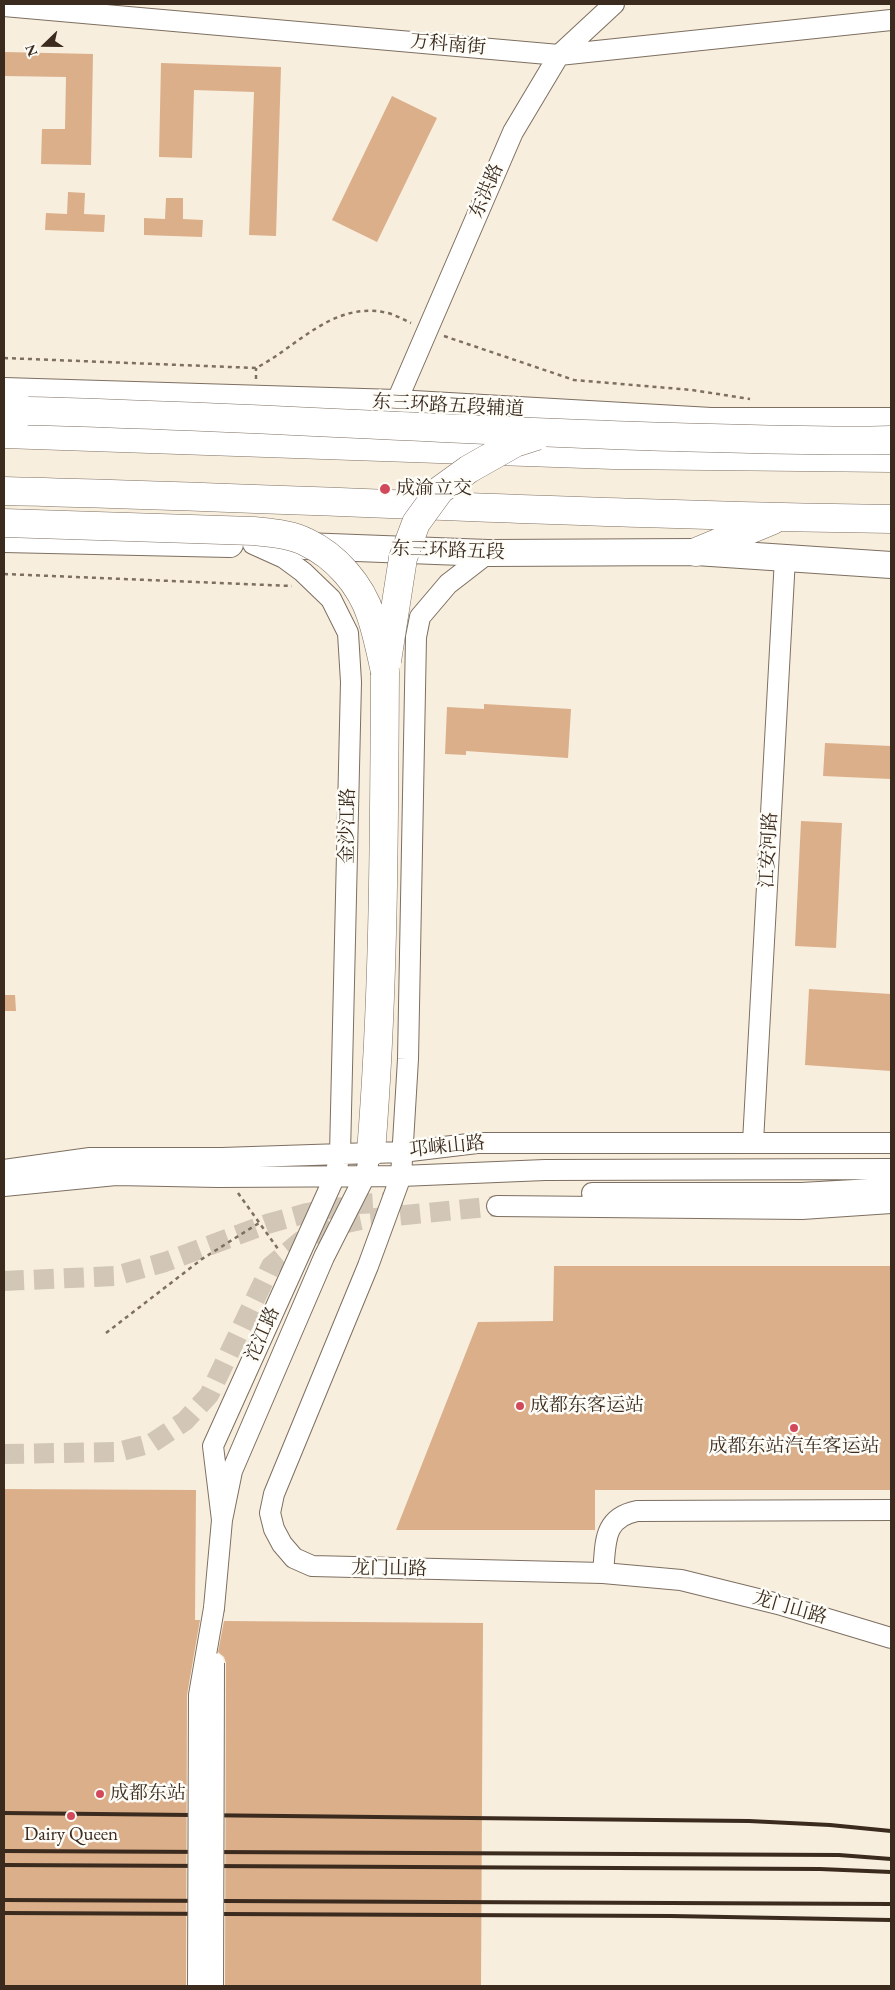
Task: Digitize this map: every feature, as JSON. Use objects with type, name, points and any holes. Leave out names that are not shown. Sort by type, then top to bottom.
[{"type":"highway","points":[[4,410],[147,413],[546,434],[838,442],[891,440]]},
{"type":"highway","points":[[4,434],[604,455],[891,458]]},
{"type":"highway","points":[[368,1164],[379,1060],[384,946],[385,672],[403,558],[416,523],[440,490],[469,469],[515,443],[546,434]]},
{"type":"highway","points":[[4,491],[170,495],[781,517],[891,518]]},
{"type":"highway","points":[[696,552],[781,517]]},
{"type":"highway","points":[[4,523],[253,531],[278,534],[306,542],[325,554],[349,575],[362,594],[371,615],[385,672]]},
{"type":"main road","name":"东三环路五段辅道","points":[[4,391],[396,403],[711,421],[891,421]]},
{"type":"main road","name":"东三环路五段","points":[[4,539],[253,544],[488,553],[696,552],[891,565]]},
{"type":"street","name":"东洪路","points":[[396,403],[512,132],[558,55],[614,4]]},
{"type":"street","name":"万科南街","points":[[4,6],[90,9],[558,55],[891,20]]},
{"type":"street","name":"金沙江路","points":[[253,544],[284,558],[318,586],[331,599],[348,633],[351,682],[340,1154]]},
{"type":"street","points":[[401,1176],[408,1059],[416,637],[420,617],[448,584],[488,553]]},
{"type":"street","name":"江安河路","points":[[753,1142],[784,558]]},
{"type":"street","name":"邛崃山路","points":[[4,1186],[116,1175],[218,1178],[335,1176],[402,1152],[478,1143],[891,1143]]},
{"type":"street","name":"邛崃山路","points":[[4,1170],[90,1158],[222,1158],[340,1154],[401,1176],[546,1170],[891,1168]]},
{"type":"street","name":"沱江路","points":[[222,1520],[214,1446],[335,1176],[340,1154]]},
{"type":"street","points":[[198,1986],[199,1695],[214,1608],[222,1520],[232,1471],[324,1257],[368,1164]]},
{"type":"street","name":"龙门山路","points":[[401,1176],[368,1266],[274,1494],[270,1513],[274,1529],[282,1544],[294,1558],[312,1566],[603,1573],[681,1580],[778,1604],[891,1638]]},
{"type":"street","points":[[891,1188],[801,1193],[498,1200],[802,1209],[891,1203]]},
{"type":"street","points":[[603,1573],[609,1529],[616,1519],[637,1511],[891,1510]]},
{"type":"street","points":[[213,1986],[214,1608]]},
{"type":"path","points":[[4,358],[256,368],[276,358],[313,328],[350,313],[383,312],[428,330],[574,380],[692,390],[752,400]]},
{"type":"path","points":[[4,574],[318,586]]},
{"type":"path","points":[[237,1193],[278,1249]]},
{"type":"path","points":[[106,1332],[202,1259],[259,1223]]},
{"type":"building","points":[[4,52],[93,54],[91,165],[41,164],[42,129],[65,129],[66,77],[4,76]]},
{"type":"building","points":[[161,63],[281,67],[276,236],[249,235],[254,92],[194,90],[192,158],[159,157]]},
{"type":"building","points":[[392,96],[437,118],[377,242],[332,220]]},
{"type":"building","points":[[68,192],[85,193],[84,214],[105,215],[104,232],[45,230],[46,213],[67,214]]},
{"type":"building","points":[[166,198],[183,198],[183,219],[203,220],[202,237],[144,235],[144,218],[165,219]]},
{"type":"building","points":[[484,704],[571,709],[568,758],[466,751],[466,755],[445,754],[447,707],[484,709]]},
{"type":"building","points":[[825,743],[891,746],[891,779],[823,776]]},
{"type":"building","points":[[801,821],[842,823],[836,948],[795,946]]},
{"type":"building","points":[[809,989],[891,994],[891,1071],[805,1065]]},
{"type":"building","points":[[4,995],[15,995],[16,1011],[4,1011]]},
{"type":"building","points":[[554,1266],[891,1266],[891,1490],[595,1490],[595,1530],[396,1530],[478,1322],[553,1321]]},
{"type":"building","name":"成都东站","points":[[4,1489],[196,1490],[195,1620],[200,1620],[187,1695],[186,1986],[4,1986]]},
{"type":"building","points":[[224,1621],[483,1623],[481,1986],[225,1986],[226,1663],[224,1657],[218,1652]]},
{"type":"tunnel","points":[[4,1281],[115,1276],[165,1262],[267,1224],[307,1213],[359,1204],[408,1201]]},
{"type":"tunnel","points":[[4,1454],[118,1452],[152,1443],[185,1421],[209,1395],[271,1266],[301,1241],[332,1226],[365,1219],[497,1206]]},
{"type":"railway","points":[[4,1813],[749,1821],[830,1825],[891,1831]]},
{"type":"railway","points":[[4,1851],[839,1855],[891,1859]]},
{"type":"railway","points":[[4,1865],[820,1869],[891,1872]]},
{"type":"railway","points":[[4,1900],[891,1904]]},
{"type":"railway","points":[[4,1913],[671,1916],[891,1920]]},
{"type":"place","name":"成渝立交","points":[[385,489]]},
{"type":"place","name":"成都东客运站","points":[[520,1406]]},
{"type":"place","name":"成都东站汽车客运站","points":[[794,1428]]},
{"type":"place","name":"成都东站","points":[[100,1794]]},
{"type":"place","name":"Dairy Queen","points":[[71,1816]]}]
